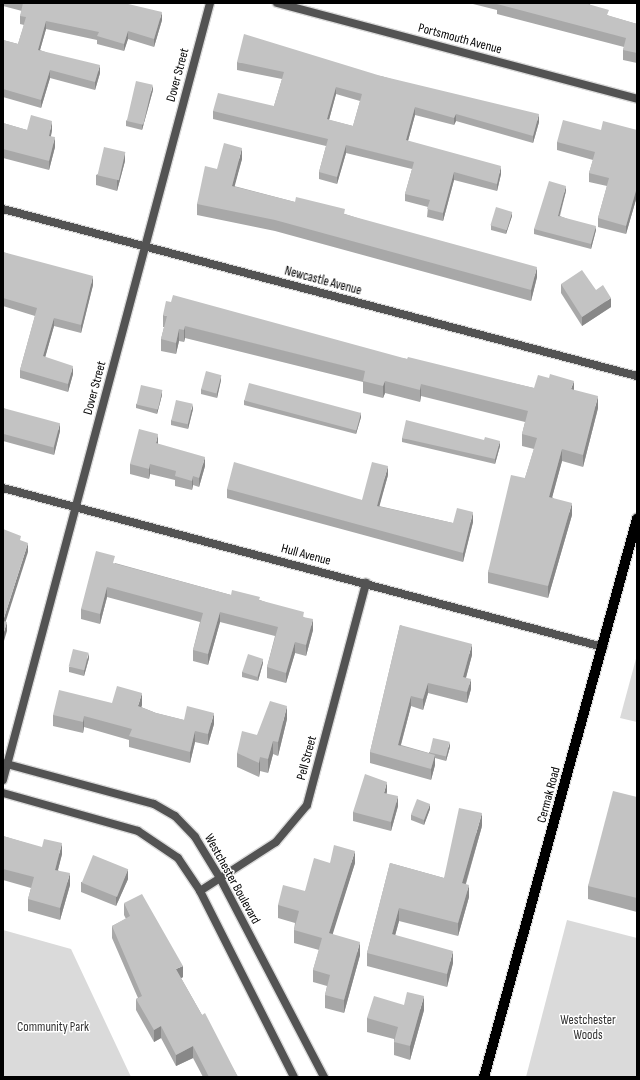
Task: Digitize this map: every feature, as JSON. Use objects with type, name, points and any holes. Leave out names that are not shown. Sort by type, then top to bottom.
[{"type":"main road","name":"Cermak Road","points":[[484,1077],[603,648],[637,519]]},
{"type":"street","name":"Dover Street","points":[[3,780],[5,763],[76,507],[210,3]]},
{"type":"street","name":"Portsmouth Avenue","points":[[277,3],[637,99]]},
{"type":"street","name":"Newcastle Avenue","points":[[3,209],[637,376]]},
{"type":"street","name":"Hull Avenue","points":[[3,488],[366,583],[603,648]]},
{"type":"street","name":"Pell Street","points":[[200,891],[276,842],[307,805],[366,583]]},
{"type":"street","name":"Westchester Boulevard","points":[[5,763],[154,804],[175,816],[195,837],[220,878],[324,1077]]},
{"type":"street","points":[[3,793],[138,830],[178,858],[200,891],[294,1077]]},
{"type":"green space","points":[[637,655],[637,722],[620,718]]},
{"type":"green space","name":"Westchester Woods","points":[[567,920],[637,938],[637,1077],[526,1077]]},
{"type":"green space","name":"Community Park","points":[[3,930],[71,949],[131,1077],[3,1077]]},
{"type":"building","points":[[23,3],[124,3],[162,12],[154,39],[128,31],[124,44],[97,36],[99,32],[46,21],[38,50],[100,65],[95,82],[50,70],[41,100],[3,89],[3,40],[18,44],[26,17],[20,16]]},
{"type":"building","points":[[497,3],[588,3],[609,10],[607,15],[637,24],[637,53],[623,50],[626,38]]},
{"type":"building","points":[[244,34],[381,76],[539,114],[533,136],[456,114],[454,118],[415,107],[406,140],[501,166],[497,184],[454,172],[443,213],[427,209],[430,200],[405,194],[414,162],[346,145],[337,177],[319,172],[328,139],[213,111],[218,93],[274,106],[284,72],[237,62]],"holes":[[[336,87],[362,94],[353,126],[327,119]]]},
{"type":"building","points":[[136,81],[153,85],[143,125],[127,121]]},
{"type":"building","points":[[31,115],[52,121],[49,136],[55,137],[49,161],[3,149],[3,123],[27,130]]},
{"type":"building","points":[[563,120],[601,130],[603,121],[637,130],[637,187],[626,226],[598,218],[609,178],[589,173],[595,152],[557,142]]},
{"type":"building","points":[[224,143],[242,148],[232,186],[295,202],[296,197],[345,209],[344,214],[537,267],[531,290],[275,220],[197,204],[205,166],[217,169]]},
{"type":"building","points":[[104,147],[125,152],[119,180],[97,175]]},
{"type":"building","points":[[549,181],[566,186],[558,216],[596,226],[591,244],[534,229]]},
{"type":"building","points":[[496,207],[512,212],[507,230],[490,225]]},
{"type":"building","points":[[3,252],[93,276],[81,325],[54,318],[43,356],[73,366],[68,384],[20,370],[37,308],[3,298]]},
{"type":"building","points":[[582,270],[596,290],[603,285],[611,298],[582,317],[561,284]]},
{"type":"building","points":[[173,295],[407,359],[408,357],[534,388],[538,375],[549,378],[550,374],[574,381],[571,389],[598,396],[583,455],[562,449],[549,497],[572,503],[548,586],[488,572],[511,475],[525,478],[537,438],[522,434],[528,411],[421,384],[420,390],[385,381],[383,386],[363,381],[365,371],[185,326],[184,330],[179,329],[176,343],[161,339],[167,316],[163,315],[166,301],[171,302]]},
{"type":"building","points":[[206,371],[221,375],[217,393],[201,389]]},
{"type":"building","points":[[249,383],[361,413],[356,430],[244,400]]},
{"type":"building","points":[[141,385],[162,390],[158,409],[137,404]]},
{"type":"building","points":[[176,400],[193,404],[188,424],[171,420]]},
{"type":"building","points":[[3,408],[60,423],[54,447],[3,434]]},
{"type":"building","points":[[406,420],[484,440],[485,437],[500,441],[495,459],[402,438]]},
{"type":"building","points":[[139,429],[158,434],[156,443],[205,457],[199,478],[193,476],[192,481],[175,476],[176,471],[150,464],[149,469],[130,464]]},
{"type":"building","points":[[234,462],[362,500],[372,462],[388,466],[377,506],[453,523],[457,508],[473,512],[463,553],[227,489]]},
{"type":"building","points":[[3,529],[21,536],[20,540],[28,543],[3,621]]},
{"type":"building","points":[[96,551],[115,556],[113,563],[231,595],[232,590],[260,597],[259,600],[304,612],[303,617],[313,619],[306,645],[295,642],[286,673],[267,667],[278,627],[220,612],[208,654],[193,650],[203,613],[107,587],[100,614],[81,609]]},
{"type":"building","points":[[3,621],[7,622],[3,635]]},
{"type":"building","points":[[400,625],[472,644],[463,677],[471,679],[467,692],[428,683],[423,699],[411,696],[398,745],[435,755],[431,769],[370,752]]},
{"type":"building","points":[[73,649],[89,653],[84,670],[69,666]]},
{"type":"building","points":[[248,654],[263,659],[257,677],[242,672]]},
{"type":"building","points":[[117,686],[142,693],[138,706],[156,713],[184,720],[187,706],[214,713],[208,734],[195,731],[190,752],[129,736],[132,729],[84,716],[83,722],[53,715],[59,690],[112,703]]},
{"type":"building","points":[[270,701],[287,706],[278,742],[273,741],[268,759],[260,757],[259,763],[237,753],[242,731],[257,735]]},
{"type":"building","points":[[433,738],[450,742],[446,756],[430,753]]},
{"type":"building","points":[[365,774],[387,782],[384,793],[398,796],[391,822],[353,812]]},
{"type":"building","points":[[613,791],[637,797],[637,898],[588,886]]},
{"type":"building","points":[[417,799],[430,804],[424,820],[411,815]]},
{"type":"building","points":[[459,808],[482,813],[462,883],[469,885],[458,923],[399,908],[392,934],[453,951],[447,974],[367,953],[390,863],[444,878]]},
{"type":"building","points":[[3,836],[42,847],[44,839],[62,843],[55,870],[70,873],[60,908],[28,899],[34,877],[3,869]]},
{"type":"building","points":[[334,845],[355,851],[329,933],[360,942],[344,1000],[325,995],[330,975],[313,970],[322,938],[294,930],[299,911],[278,905],[283,885],[305,891],[314,858],[330,863]]},
{"type":"building","points":[[93,855],[128,869],[117,897],[82,883]]},
{"type":"building","points":[[142,894],[183,966],[176,969],[202,1015],[205,1013],[238,1077],[209,1077],[193,1046],[176,1055],[161,1026],[154,1030],[136,999],[142,996],[112,926],[130,916],[124,903]]},
{"type":"building","points":[[407,992],[424,996],[410,1046],[394,1042],[398,1027],[367,1018],[374,996],[404,1005]]}]
